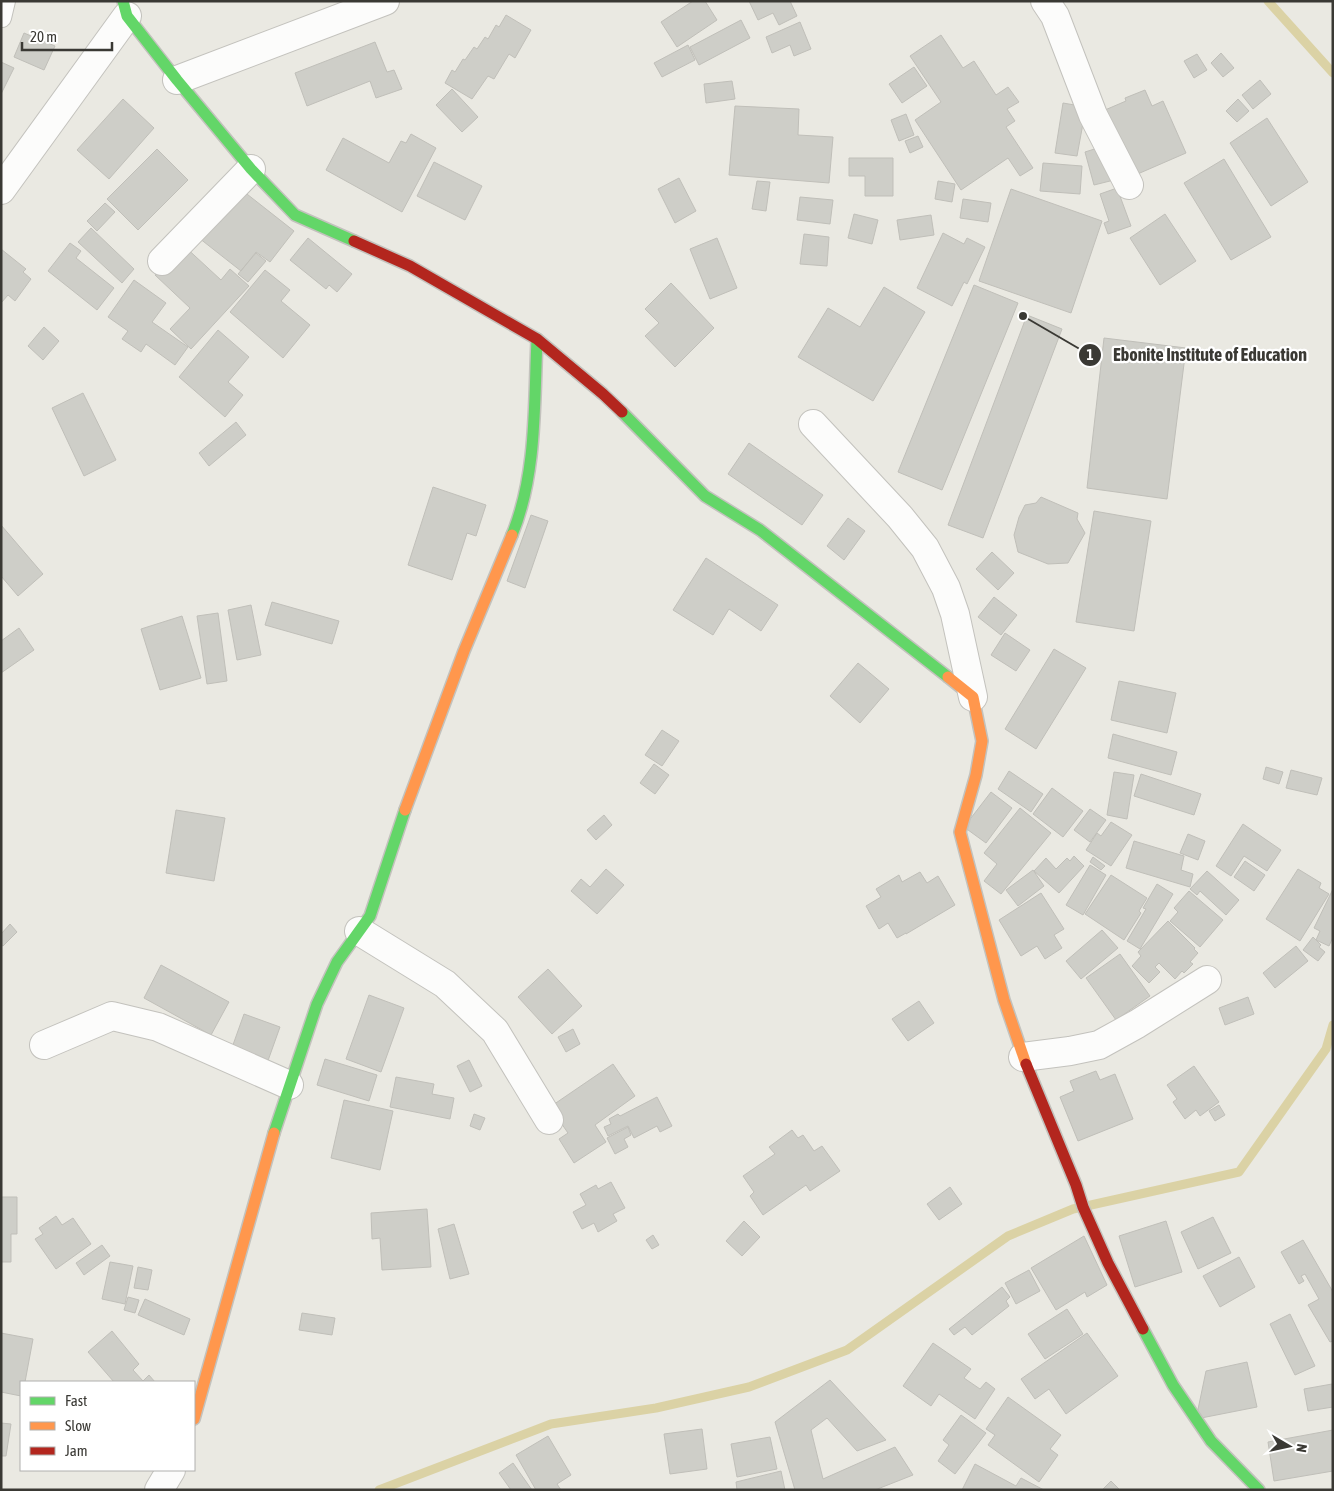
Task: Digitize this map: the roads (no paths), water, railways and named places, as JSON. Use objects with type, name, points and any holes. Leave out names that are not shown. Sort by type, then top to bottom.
[{"type":"street","points":[[177,80],[385,1]]},
{"type":"street","points":[[1045,1],[1055,16],[1093,115],[1129,186]]},
{"type":"street","points":[[1,190],[125,9],[177,80],[251,168],[295,215],[410,266],[537,339],[603,394],[705,496],[760,530],[974,697]]},
{"type":"street","points":[[162,261],[251,168]]},
{"type":"street","points":[[195,1415],[265,1165],[317,1004],[337,962],[370,916],[395,836],[464,651],[520,516],[532,448],[537,339]]},
{"type":"street","points":[[813,424],[900,517],[925,548],[946,588],[956,614],[982,741],[976,775],[960,832],[1004,1000],[1024,1057],[1086,1215],[1108,1263],[1173,1385],[1211,1441],[1258,1490]]},
{"type":"street","points":[[358,931],[445,984],[494,1031],[549,1120]]},
{"type":"street","points":[[1024,1057],[1099,1045],[1137,1024],[1207,980]]},
{"type":"street","points":[[44,1045],[112,1016],[158,1027],[290,1085]]},
{"type":"street","points":[[159,1490],[170,1471]]},
{"type":"lane","points":[[2,18],[6,1]]},
{"type":"waterway","points":[[1268,1],[1333,73]]},
{"type":"waterway","points":[[379,1490],[551,1424],[656,1408],[749,1387],[847,1350],[1008,1236],[1073,1209],[1239,1172],[1326,1049],[1333,1025]]},
{"type":"place","name":"Ebonite Institute of Education","points":[[1023,316]]}]
